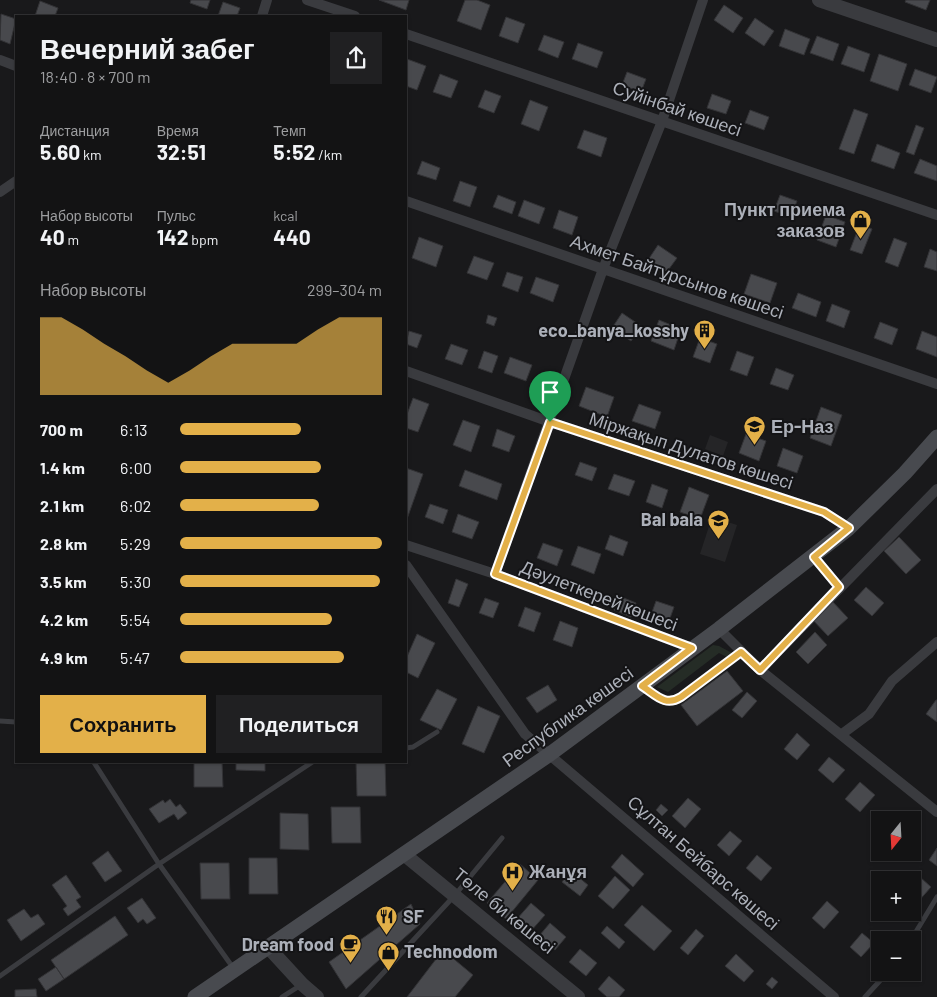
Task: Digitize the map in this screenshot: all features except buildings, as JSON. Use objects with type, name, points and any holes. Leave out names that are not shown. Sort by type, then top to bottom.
[{"type":"main road","name":"Республика көшесі","points":[[195,997],[550,754],[719,629],[849,528],[905,473],[937,436]]},
{"type":"street","points":[[262,15],[267,0]]},
{"type":"street","points":[[307,0],[352,15]]},
{"type":"street","points":[[495,574],[603,269],[662,121],[703,0]]},
{"type":"street","points":[[819,0],[937,40]]},
{"type":"street","name":"Суйінбай көшесі","points":[[407,34],[937,215]]},
{"type":"street","points":[[0,60],[15,66]]},
{"type":"street","points":[[0,192],[15,181]]},
{"type":"street","name":"Ахмет Байтұрсынов көшесі","points":[[407,201],[937,384]]},
{"type":"street","name":"Міржақып Дулатов көшесі","points":[[407,371],[550,422],[824,512],[849,528]]},
{"type":"street","points":[[760,670],[839,587],[937,489]]},
{"type":"street","name":"Дәулеткерей көшесі","points":[[407,545],[495,574],[692,648]]},
{"type":"street","points":[[814,557],[839,587]]},
{"type":"street","name":"Сұлтан Бейбарс көшесі","points":[[407,566],[525,734],[834,997]]},
{"type":"street","points":[[719,629],[760,670],[937,812]]},
{"type":"street","points":[[842,734],[869,714],[892,681],[937,642]]},
{"type":"street","name":"Төле би көшесі","points":[[405,855],[578,997]]},
{"type":"street","points":[[268,947],[302,984],[317,997]]},
{"type":"lane","points":[[642,686],[665,702],[674,701],[741,652]]},
{"type":"lane","points":[[0,721],[15,722]]},
{"type":"lane","points":[[407,748],[413,748],[437,732]]},
{"type":"lane","points":[[94,763],[159,864],[234,970]]},
{"type":"lane","points":[[0,976],[159,864],[311,763]]},
{"type":"lane","points":[[361,997],[455,895],[502,838]]},
{"type":"lane","points":[[916,931],[937,897]]},
{"type":"lane","points":[[865,997],[880,981]]},
{"type":"lane","points":[[282,997],[302,984]]},
{"type":"shaded area","points":[[710,435],[728,442],[723,456],[705,449]]},
{"type":"shaded area","name":"Bal bala","points":[[712,517],[737,525],[725,562],[700,554]]},
{"type":"shaded area","points":[[713,645],[732,653],[727,657],[719,653],[668,692],[657,687]]},
{"type":"place","name":"Пункт приема заказов","points":[[861,239]]},
{"type":"place","name":"eco_banya_kosshy","points":[[705,350]]},
{"type":"place","name":"Ер-Наз","points":[[755,446]]},
{"type":"place","name":"Bal bala","points":[[719,539]]},
{"type":"place","name":"Жанұя","points":[[513,891]]},
{"type":"place","name":"SF","points":[[387,936]]},
{"type":"place","name":"Dream food","points":[[350,964]]},
{"type":"place","name":"Technodom","points":[[388,971]]},
{"type":"route","points":[[550,422],[824,512],[849,528],[814,557],[839,587],[760,670],[741,652],[681,697],[674,701],[665,702],[642,686],[692,648],[495,574],[550,422]]}]
